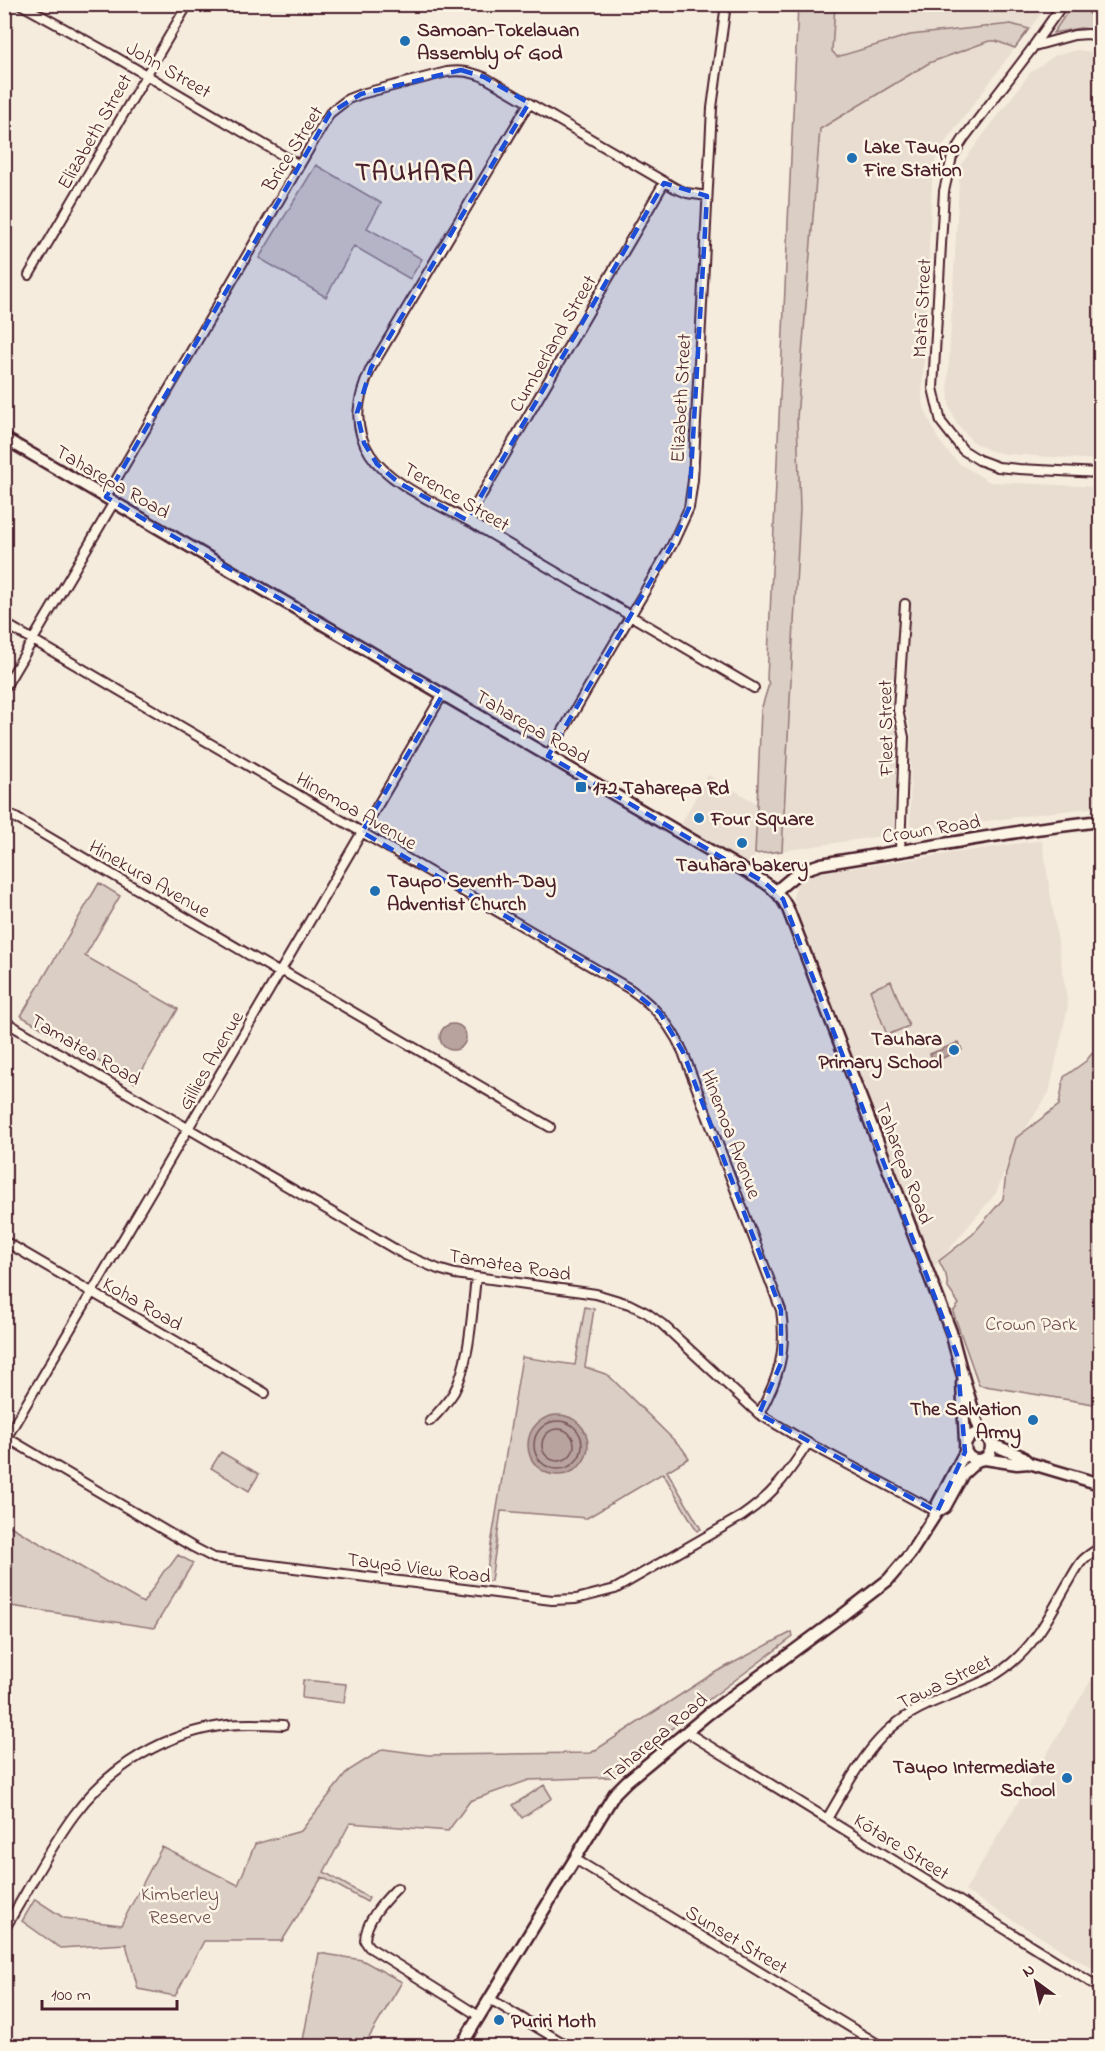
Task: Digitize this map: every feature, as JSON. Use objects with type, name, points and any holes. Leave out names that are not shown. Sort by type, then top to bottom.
[{"type":"street","name":"John Street","points":[[20,4],[147,75],[299,165]]},
{"type":"street","name":"Elizabeth Street","points":[[29,275],[188,4]]},
{"type":"street","name":"Elizabeth Street","points":[[548,756],[672,545],[682,526],[690,501],[693,480],[712,108],[726,4]]},
{"type":"street","name":"Mataī Street","points":[[1063,4],[964,138],[948,168],[944,191],[933,388],[941,422],[963,450],[979,460],[1019,469],[1101,473]]},
{"type":"street","points":[[1094,4],[1101,17]]},
{"type":"street","points":[[1034,46],[1074,35],[1088,34],[1101,37]]},
{"type":"street","name":"Brice Street","points":[[4,689],[34,640],[110,499],[299,165],[330,113],[348,99],[461,70],[484,77],[664,183],[687,193],[707,196]]},
{"type":"street","name":"Terence Street","points":[[529,103],[371,368],[359,399],[357,413],[364,442],[377,464],[399,483],[467,520],[754,688]]},
{"type":"street","name":"Cumberland Street","points":[[467,520],[664,183]]},
{"type":"street","name":"Taharepa Road","points":[[4,438],[764,882],[783,898],[951,1332],[963,1380],[965,1447],[938,1503],[938,1512]]},
{"type":"street","name":"Fleet Street","points":[[900,852],[904,737],[898,710],[905,604]]},
{"type":"street","name":"Hinemoa Avenue","points":[[4,623],[630,989],[650,1004],[667,1022],[683,1052],[781,1310],[782,1363],[759,1414]]},
{"type":"street","name":"Gillies Avenue","points":[[5,1439],[443,694]]},
{"type":"street","name":"Hinekura Avenue","points":[[4,811],[550,1127]]},
{"type":"street","name":"Crown Road","points":[[776,891],[791,878],[810,867],[1036,829],[1101,821]]},
{"type":"street","name":"Tamatea Road","points":[[4,1021],[405,1255],[438,1269],[476,1277],[596,1294],[629,1304],[647,1313],[662,1324],[759,1414],[808,1443],[938,1512]]},
{"type":"street","name":"Koha Road","points":[[4,1241],[265,1393]]},
{"type":"street","points":[[430,1421],[446,1405],[455,1390],[464,1365],[476,1277]]},
{"type":"street","name":"Taharepa Road","points":[[461,2046],[615,1793],[687,1731],[888,1580],[910,1554],[938,1512],[945,1507],[963,1474],[990,1452],[991,1444],[982,1435],[963,1380]]},
{"type":"street","points":[[982,1435],[970,1436],[965,1447],[969,1458],[1017,1464],[1029,1463],[1101,1484]]},
{"type":"street","name":"Taupō View Road","points":[[5,1439],[214,1558],[552,1600],[576,1599],[615,1589],[741,1516],[777,1488],[808,1443]]},
{"type":"street","points":[[991,1444],[1021,1456],[1029,1463]]},
{"type":"street","name":"Tawa Street","points":[[827,1819],[862,1759],[888,1730],[905,1716],[926,1705],[971,1688],[1007,1668],[1022,1654],[1038,1634],[1082,1561],[1100,1547]]},
{"type":"street","points":[[4,1930],[73,1816],[100,1783],[117,1770],[153,1748],[189,1733],[228,1725],[283,1725]]},
{"type":"street","name":"Kōtare Street","points":[[687,1731],[1101,1988]]},
{"type":"street","name":"Sunset Street","points":[[575,1859],[882,2046]]},
{"type":"street","points":[[397,1888],[385,1899],[368,1926],[365,1941],[369,1947],[479,2016]]},
{"type":"street","points":[[490,1999],[568,2046]]},
{"type":"highlighted area","points":[[461,70],[484,77],[529,103],[371,368],[357,413],[364,443],[377,464],[399,483],[467,520],[664,183],[707,196],[689,508],[672,545],[548,756],[764,882],[783,899],[957,1355],[965,1452],[937,1512],[759,1414],[781,1363],[781,1310],[683,1052],[660,1013],[630,989],[362,832],[443,694],[106,497],[330,113],[361,94]]},
{"type":"shaded area","points":[[835,5],[1048,5],[1029,29],[1011,24],[910,35],[837,57],[832,51]]},
{"type":"shaded area","points":[[988,41],[1015,48],[941,148],[935,162],[932,182],[922,398],[938,439],[948,452],[960,464],[990,482],[1100,487],[1100,807],[910,832],[911,730],[905,708],[910,602],[901,601],[892,711],[898,738],[894,834],[782,851],[800,509],[797,418],[820,129],[929,63]]},
{"type":"shaded area","points":[[1077,50],[1100,53],[1100,460],[991,451],[974,443],[957,424],[949,405],[948,378],[960,166],[1030,73],[1056,55]]},
{"type":"shaded area","points":[[708,775],[756,803],[755,854],[750,866],[681,824]]},
{"type":"shaded area","name":"Tauhara Primary School","points":[[1042,840],[1068,1006],[1049,1093],[1016,1143],[996,1193],[931,1271],[793,897],[796,886],[811,874]]},
{"type":"shaded area","name":"Taupo Intermediate School","points":[[1100,1665],[1100,1973],[965,1891]]},
{"type":"green space","points":[[798,5],[835,5],[832,51],[837,57],[910,35],[1011,24],[1029,29],[1015,48],[996,41],[989,41],[929,63],[820,129],[797,418],[800,509],[782,851],[755,854],[761,710],[769,684],[767,679]]},
{"type":"green space","points":[[1072,5],[1084,5],[1100,30],[1080,28],[1053,33]]},
{"type":"green space","points":[[316,165],[381,203],[367,228],[422,259],[410,279],[354,246],[326,297],[259,258]]},
{"type":"green space","points":[[99,883],[120,896],[85,956],[178,1009],[135,1083],[21,1016]]},
{"type":"green space","points":[[891,981],[909,1026],[887,1035],[870,990]]},
{"type":"green space","name":"Crown Park","points":[[1098,1046],[1100,1056],[1100,1405],[979,1385],[953,1312],[959,1304],[948,1288],[946,1275],[939,1261],[973,1234],[1003,1199],[1006,1173],[1016,1138],[1059,1105],[1064,1077],[1086,1061]]},
{"type":"green space","points":[[585,1307],[594,1309],[585,1367],[608,1375],[682,1448],[689,1458],[667,1471],[701,1529],[697,1531],[663,1473],[587,1518],[501,1511],[491,1581],[485,1581],[522,1357],[575,1365]]},
{"type":"green space","points":[[221,1452],[259,1474],[249,1491],[211,1468]]},
{"type":"green space","points":[[5,1523],[143,1603],[164,1571],[178,1555],[193,1563],[154,1628],[5,1605]]},
{"type":"green space","name":"Kimberley Reserve","points":[[792,1632],[793,1637],[692,1712],[612,1777],[529,1780],[470,1801],[448,1831],[350,1823],[324,1872],[369,1898],[367,1902],[322,1877],[282,1941],[204,1941],[175,1996],[138,1989],[126,1944],[60,1948],[22,1921],[35,1899],[64,1918],[121,1925],[162,1847],[238,1885],[255,1844],[301,1831],[348,1771],[383,1749],[428,1755],[591,1753],[714,1673]]},
{"type":"green space","points":[[303,1680],[346,1684],[344,1703],[302,1698]]},
{"type":"green space","points":[[544,1785],[552,1798],[522,1818],[513,1805]]},
{"type":"green space","points":[[319,1953],[362,1960],[402,1982],[364,2046],[302,2046]]},
{"type":"water","points":[[453,1024],[462,1028],[466,1037],[462,1046],[453,1050],[444,1046],[440,1037],[444,1028]]},
{"type":"water","points":[[959,1042],[962,1050],[933,1062],[930,1054]]},
{"type":"water","points":[[558,1415],[575,1420],[583,1428],[588,1445],[583,1462],[575,1470],[558,1475],[541,1470],[533,1462],[528,1445],[533,1428],[541,1420]]},
{"type":"place","name":"Samoan-Tokelauan Assembly of God","points":[[405,41]]},
{"type":"place","name":"Lake Taupo Fire Station","points":[[852,158]]},
{"type":"place","name":"172 Taharepa Rd","points":[[581,787]]},
{"type":"place","name":"Four Square","points":[[699,818]]},
{"type":"place","name":"Tauhara bakery","points":[[742,843]]},
{"type":"place","name":"Taupo Seventh-Day Adventist Church","points":[[375,891]]},
{"type":"place","name":"Tauhara Primary School","points":[[954,1050]]},
{"type":"place","name":"The Salvation Army","points":[[1033,1420]]},
{"type":"place","name":"Taupo Intermediate School","points":[[1067,1778]]},
{"type":"place","name":"Puriri Moth","points":[[499,2020]]},
{"type":"district","name":"TAUHARA","points":[[415,171]]}]
